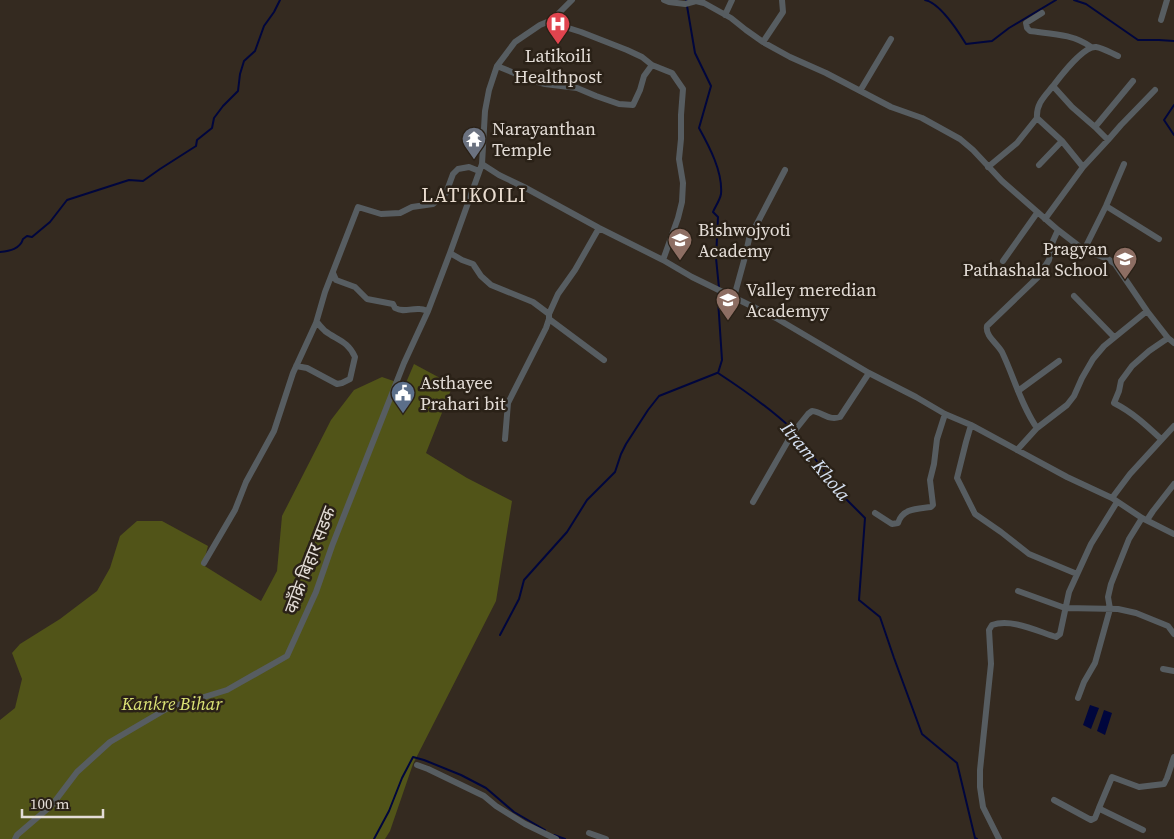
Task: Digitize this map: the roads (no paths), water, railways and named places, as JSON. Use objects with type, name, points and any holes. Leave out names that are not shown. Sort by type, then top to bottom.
[{"type":"street","name":"काँक्रे बिहार सडक","points":[[15,839],[17,835],[52,805],[77,772],[110,742],[168,708],[227,690],[287,656],[316,592],[404,362],[428,311],[482,164],[485,111],[489,90],[497,66],[514,42],[540,25],[552,20],[572,0]]},
{"type":"street","points":[[664,0],[669,2],[700,1],[731,18],[763,42],[790,58],[826,72],[890,108],[922,118],[960,139],[1002,181],[1058,230],[1084,250],[1108,259],[1115,264],[1147,311],[1171,340],[1149,351],[1132,366],[1121,381],[1114,403],[1129,411],[1161,439]]},
{"type":"street","points":[[725,15],[732,0]]},
{"type":"street","points":[[763,42],[783,12],[782,0]]},
{"type":"street","points":[[1161,20],[1167,0]]},
{"type":"street","points":[[1042,13],[1026,23],[1030,31],[1066,35],[1076,38],[1091,47],[1097,47],[1118,56]]},
{"type":"street","points":[[552,20],[562,26],[626,50],[672,73],[683,88],[679,159],[683,183],[682,202],[662,260]]},
{"type":"street","points":[[860,91],[891,39]]},
{"type":"street","points":[[1084,167],[1062,140],[1037,118],[1036,110],[1075,60],[1091,47]]},
{"type":"street","points":[[497,66],[531,80],[545,84],[577,88],[619,104],[633,105],[644,76],[652,64]]},
{"type":"street","points":[[1095,127],[1133,81]]},
{"type":"street","points":[[1053,86],[1072,107],[1108,140]]},
{"type":"street","points":[[1045,219],[1084,167],[1155,90]]},
{"type":"street","points":[[988,167],[1017,143],[1037,118]]},
{"type":"street","points":[[1039,165],[1062,140]]},
{"type":"street","points":[[482,164],[499,175],[692,277],[776,318],[870,373],[1114,500],[1174,534]]},
{"type":"street","points":[[1084,250],[1124,164]]},
{"type":"street","points":[[204,563],[235,510],[246,482],[274,431],[296,366],[317,322],[325,292],[358,207],[384,214],[400,213],[412,208],[433,204],[446,193],[453,174],[458,169],[469,167],[479,171]]},
{"type":"street","points":[[734,297],[749,240],[785,170]]},
{"type":"street","points":[[1106,206],[1158,240]]},
{"type":"street","points":[[1003,260],[1037,213]]},
{"type":"street","points":[[505,440],[508,403],[558,294],[575,270],[599,228]]},
{"type":"street","points":[[1037,428],[999,347],[986,330],[987,326],[1038,277],[1049,260],[1058,230]]},
{"type":"street","points":[[450,253],[473,264],[491,286],[534,302],[604,360]]},
{"type":"street","points":[[333,273],[336,280],[355,287],[367,299],[393,304],[394,308],[398,310],[420,309],[428,311]]},
{"type":"street","points":[[1074,296],[1114,338]]},
{"type":"street","points":[[1017,450],[1037,428],[1067,405],[1074,396],[1093,359],[1104,346],[1147,311]]},
{"type":"street","points":[[296,366],[307,368],[337,384],[350,379],[354,354],[341,339],[326,331],[317,322]]},
{"type":"street","points":[[1018,391],[1059,361]]},
{"type":"street","points":[[753,502],[794,432],[808,414],[816,411],[832,419],[840,417],[870,373]]},
{"type":"street","points":[[874,513],[892,524],[898,522],[900,516],[907,511],[933,505],[930,480],[937,439],[946,414]]},
{"type":"street","points":[[971,425],[957,478],[975,514],[1028,554],[1077,574]]},
{"type":"street","points":[[999,839],[984,807],[980,787],[980,770],[991,664],[989,630],[992,624],[1013,623],[1056,637],[1060,634],[1069,592],[1114,500],[1130,474],[1174,426]]},
{"type":"street","points":[[1078,698],[1094,663],[1110,609],[1108,597],[1111,584],[1129,539],[1174,484]]},
{"type":"street","points":[[1018,591],[1065,608],[1118,609],[1136,613],[1168,626],[1174,634]]},
{"type":"street","points":[[1163,669],[1174,670]]},
{"type":"street","points":[[1054,800],[1091,820],[1095,818],[1100,808],[1112,777],[1139,787],[1164,784],[1174,757]]},
{"type":"street","points":[[417,765],[484,796],[525,824],[556,839]]},
{"type":"street","points":[[1100,808],[1143,830]]},
{"type":"street","points":[[589,833],[606,839]]},
{"type":"waterway","points":[[0,252],[14,249],[27,236],[32,237],[50,222],[67,200],[129,180],[143,181],[196,146],[197,140],[212,128],[214,118],[238,91],[244,61],[255,51],[264,26],[280,0]]},
{"type":"waterway","name":"Itram Khola","points":[[686,0],[695,53],[711,86],[699,128],[718,168],[720,177],[721,194],[713,212],[718,217],[716,258],[719,288]]},
{"type":"waterway","points":[[925,0],[937,6],[966,44],[992,41],[1009,28],[1056,0]]},
{"type":"waterway","points":[[1074,0],[1086,4],[1138,40],[1174,41]]},
{"type":"waterway","points":[[1174,105],[1164,120],[1174,135]]},
{"type":"waterway","name":"Itram Khola","points":[[718,293],[722,360],[718,373],[757,400],[793,430]]},
{"type":"waterway","points":[[500,635],[519,599],[524,580],[567,532],[587,500],[615,472],[626,444],[659,396],[717,373]]},
{"type":"waterway","name":"Itram Khola","points":[[796,433],[841,494],[865,518],[859,600],[880,617],[922,734],[957,763],[975,838],[977,839]]},
{"type":"waterway","points":[[374,839],[389,811],[402,778],[413,757],[461,775],[486,788],[514,812],[545,830]]},
{"type":"waterway","points":[[554,835],[565,839]]},
{"type":"place","name":"Latikoili Healthpost","points":[[558,45]]},
{"type":"place","name":"Narayanthan Temple","points":[[474,160]]},
{"type":"place","name":"Bishwojyoti Academy","points":[[680,261]]},
{"type":"place","name":"Pragyan Pathashala School","points":[[1125,280]]},
{"type":"place","name":"Valley meredian Academyy","points":[[728,321]]},
{"type":"place","name":"Asthayee Prahari bit","points":[[403,414]]},
{"type":"district","name":"LATIKOILI","points":[[474,195]]},
{"type":"park label","name":"Kankre Bihar","points":[[172,704]]}]
